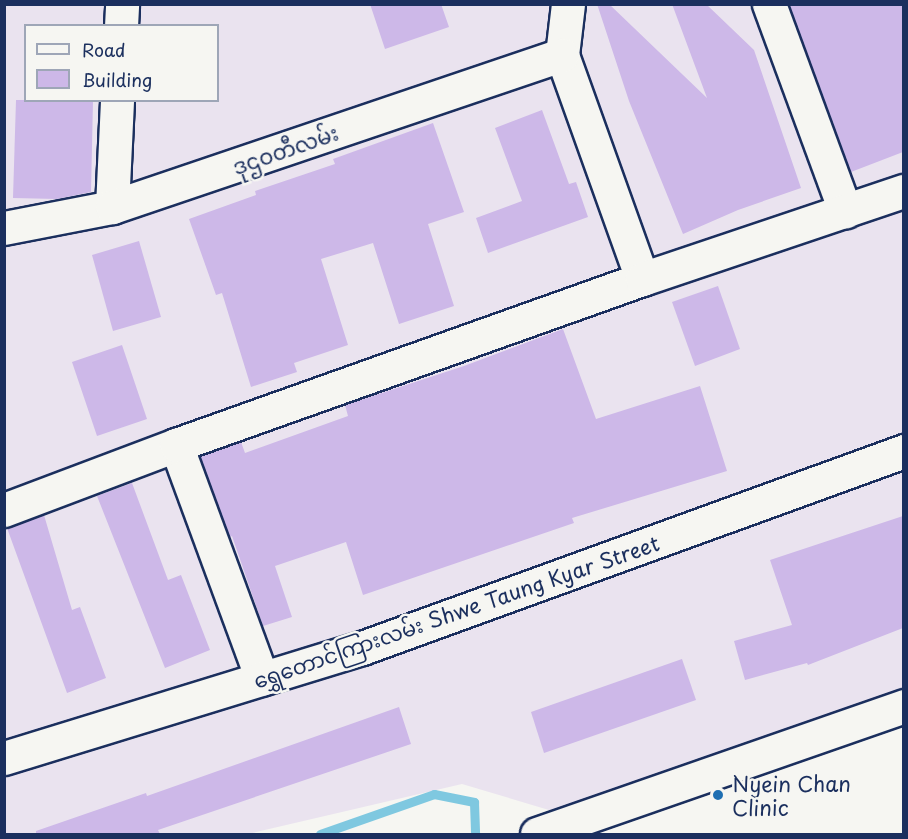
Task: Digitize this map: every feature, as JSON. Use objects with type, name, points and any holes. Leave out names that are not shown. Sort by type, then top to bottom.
[{"type":"street","points":[[121,24],[122,4]]},
{"type":"street","points":[[568,4],[562,55],[642,279]]},
{"type":"street","points":[[769,4],[845,211]]},
{"type":"street","name":"ဒုဌဝတီလမ်း","points":[[4,228],[112,207],[562,55]]},
{"type":"street","points":[[112,207],[117,102]]},
{"type":"street","points":[[4,510],[176,445],[642,279],[903,191]]},
{"type":"street","points":[[176,445],[262,679]]},
{"type":"street","name":"ရွှေတောင်ကြားလမ်း Shwe Taung Kyar Street","points":[[4,758],[362,648],[903,451]]},
{"type":"street","points":[[537,834],[581,827],[903,706]]},
{"type":"shaded area","points":[[5,5],[903,5],[903,706],[579,819],[462,784],[248,834],[5,834]]},
{"type":"building","points":[[370,4],[441,4],[449,27],[385,49]]},
{"type":"building","points":[[597,4],[609,4],[707,98],[672,4],[706,4],[754,50],[801,188],[738,210],[683,234],[629,101]]},
{"type":"building","points":[[789,4],[903,4],[903,152],[851,172]]},
{"type":"building","points":[[16,100],[93,102],[91,192],[57,199],[13,198]]},
{"type":"building","points":[[542,110],[569,184],[576,182],[588,217],[488,253],[476,218],[522,201],[495,128]]},
{"type":"building","points":[[433,123],[464,212],[428,224],[454,306],[399,324],[373,243],[321,259],[348,345],[294,363],[297,372],[251,387],[222,293],[216,295],[189,219],[256,195],[255,191],[335,164],[333,159]]},
{"type":"building","points":[[139,241],[161,317],[113,331],[92,255]]},
{"type":"building","points":[[718,286],[740,349],[695,366],[672,302]]},
{"type":"building","points":[[563,329],[596,419],[700,386],[727,471],[572,518],[574,523],[363,595],[346,542],[275,566],[292,617],[263,626],[232,536],[230,537],[200,456],[241,442],[245,453],[348,416],[345,405],[464,366]]},
{"type":"building","points":[[122,345],[147,419],[97,436],[72,362]]},
{"type":"building","points":[[132,483],[168,580],[181,575],[210,650],[165,668],[97,496]]},
{"type":"building","points":[[44,515],[72,610],[80,607],[106,678],[67,693],[7,528]]},
{"type":"building","points":[[903,516],[903,628],[808,665],[807,663],[745,680],[734,641],[792,625],[770,560]]},
{"type":"building","points":[[682,659],[696,700],[544,753],[531,712]]},
{"type":"building","points":[[399,707],[411,744],[158,830],[160,834],[36,834],[36,831],[146,793],[147,796]]},
{"type":"waterway","points":[[320,834],[434,794],[474,802],[475,834]]},
{"type":"place","name":"Nyein Chan Clinic","points":[[718,795]]}]
